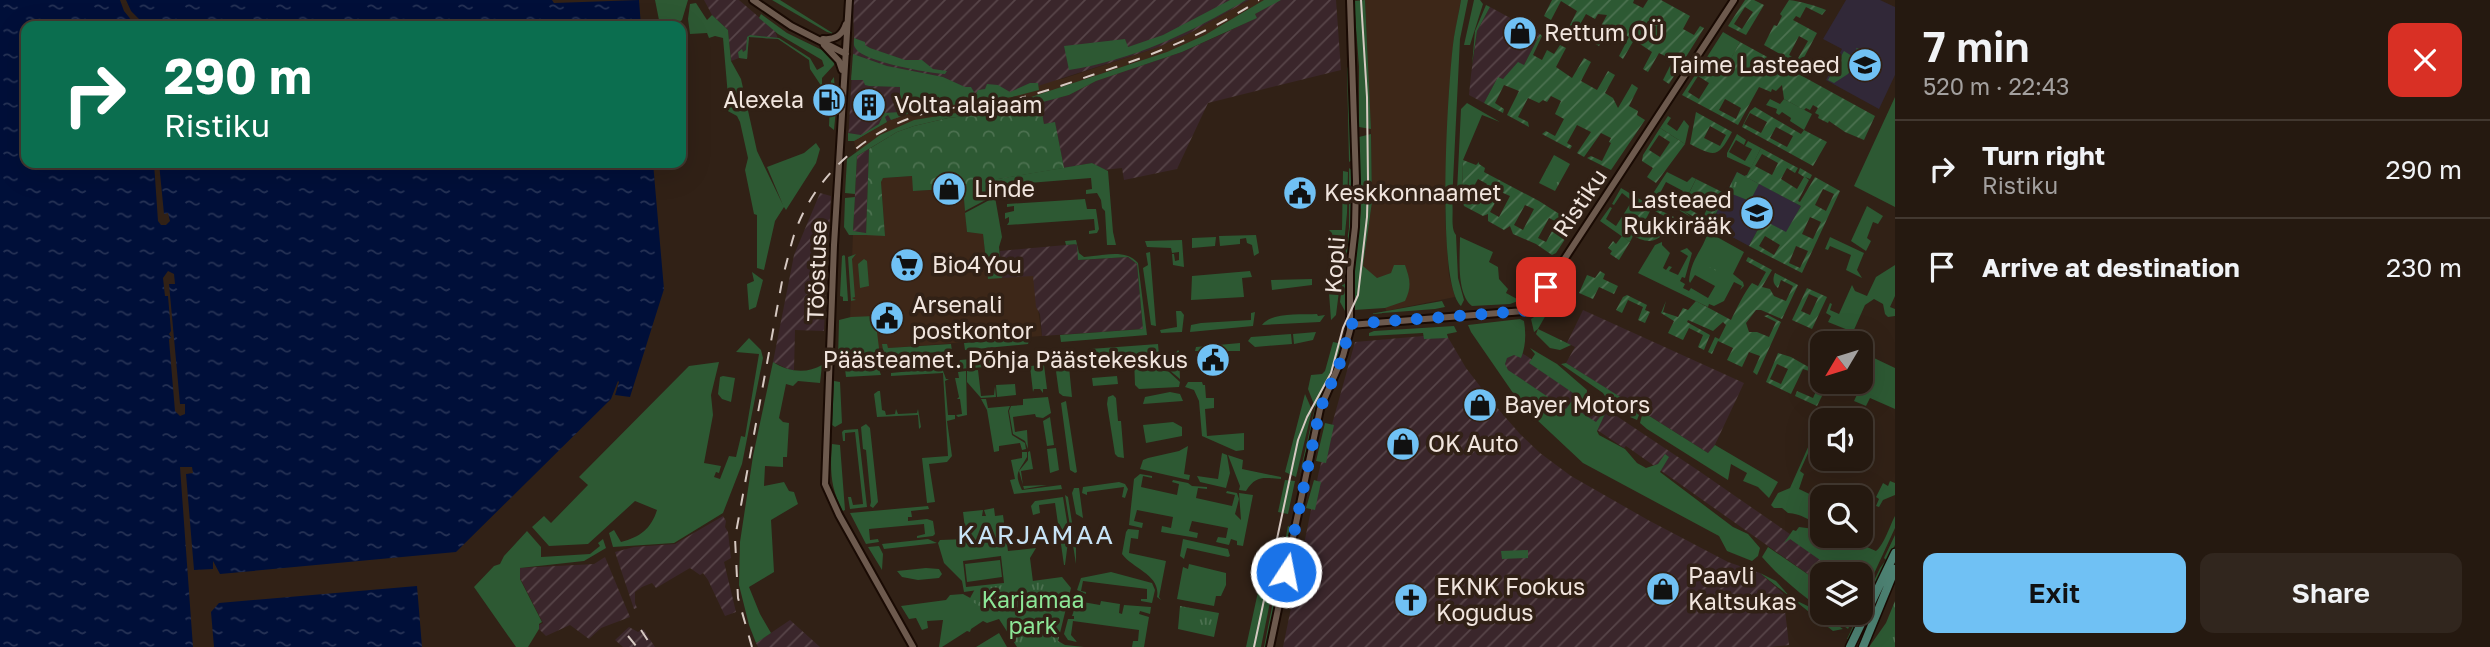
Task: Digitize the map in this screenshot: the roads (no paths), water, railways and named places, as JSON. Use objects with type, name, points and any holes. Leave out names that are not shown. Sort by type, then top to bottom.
[{"type":"main road","points":[[1850,647],[1895,553]]},
{"type":"main road","points":[[1863,647],[1895,569]]},
{"type":"street","points":[[753,0],[776,17],[846,54]]},
{"type":"street","name":"Tööstuse","points":[[849,0],[843,74],[825,484],[839,515],[913,647]]},
{"type":"street","name":"Kopli","points":[[1270,647],[1320,409],[1343,356],[1350,324],[1350,271],[1356,181],[1350,0]]},
{"type":"street","name":"Ristiku","points":[[1350,324],[1524,311],[1535,304],[1734,0]]},
{"type":"street","points":[[817,39],[834,39],[845,27],[849,14]]},
{"type":"street","points":[[817,39],[839,61],[843,74]]},
{"type":"water","points":[[0,0],[120,0],[132,21],[21,21],[21,168],[154,168],[158,221],[161,225],[170,221],[168,213],[164,214],[159,168],[653,168],[664,289],[630,397],[615,395],[618,381],[611,399],[456,552],[220,574],[213,561],[213,569],[194,570],[186,474],[193,473],[192,467],[180,467],[193,647],[0,647]],"holes":[[[168,271],[174,274],[175,284],[169,284],[180,404],[185,404],[185,414],[180,416],[175,411],[168,296],[165,296],[163,278]]]},
{"type":"water","points":[[126,0],[552,0],[554,3],[639,0],[641,21],[141,21],[131,11]]},
{"type":"water","points":[[417,586],[422,647],[214,647],[211,612],[219,603]]},
{"type":"tram line","points":[[1254,647],[1298,440],[1331,373],[1343,328],[1358,295],[1367,217],[1368,181],[1367,97],[1361,0]]},
{"type":"railway","points":[[752,647],[738,598],[735,538],[783,276],[794,235],[815,193],[830,174],[865,142],[907,119],[930,112],[1012,100],[1060,86],[1179,43],[1259,0]]},
{"type":"railway","points":[[641,630],[652,647]]},
{"type":"railway","points":[[628,636],[637,647]]},
{"type":"place","name":"Rettum OÜ","points":[[1520,33]]},
{"type":"place","name":"Taime Lasteaed","points":[[1865,65]]},
{"type":"place","name":"Alexela","points":[[829,100]]},
{"type":"place","name":"Volta alajaam","points":[[869,105]]},
{"type":"place","name":"Linde","points":[[949,189]]},
{"type":"place","name":"Keskkonnaamet","points":[[1300,193]]},
{"type":"place","name":"Lasteaed Rukkirääk","points":[[1757,213]]},
{"type":"place","name":"Bio4You","points":[[907,265]]},
{"type":"place","name":"Arsenali postkontor","points":[[887,318]]},
{"type":"place","name":"Päästeamet. Põhja Päästekeskus","points":[[1213,360]]},
{"type":"place","name":"Bayer Motors","points":[[1480,405]]},
{"type":"place","name":"OK Auto","points":[[1403,444]]},
{"type":"place","name":"Paavli Kaltsukas","points":[[1663,589]]},
{"type":"place","name":"EKNK Fookus Kogudus","points":[[1411,600]]},
{"type":"district","name":"KARJAMAA","points":[[1036,535]]},
{"type":"park label","name":"Karjamaa park","points":[[1033,613]]}]
